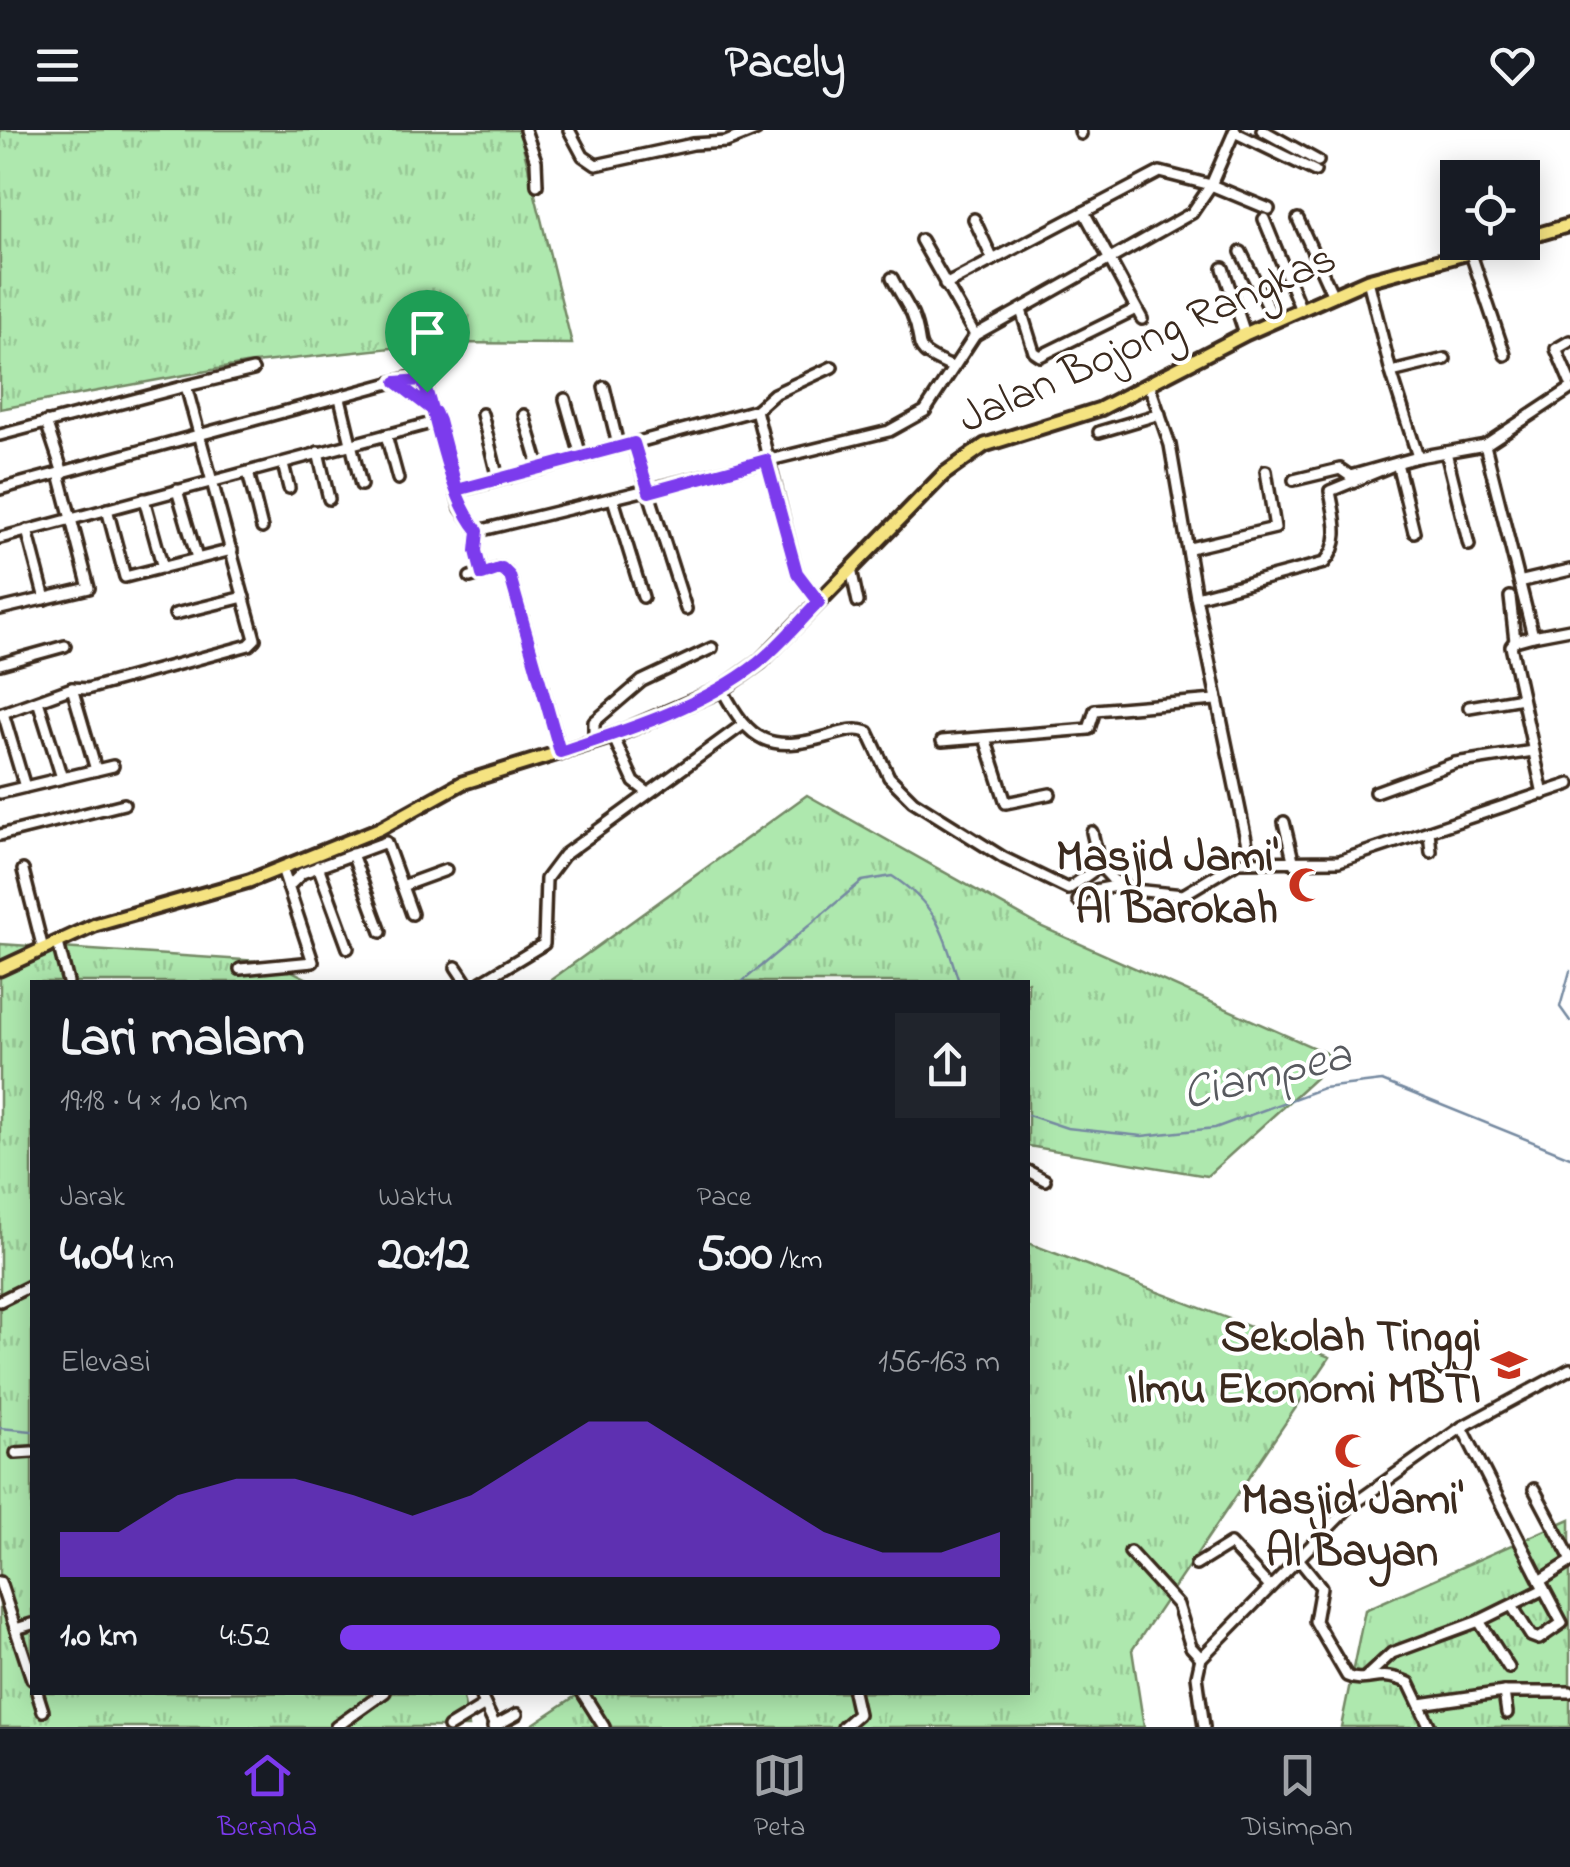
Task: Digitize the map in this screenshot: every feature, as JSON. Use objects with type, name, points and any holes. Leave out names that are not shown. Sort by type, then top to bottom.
[{"type":"main road","points":[[1540,233],[1570,224]]},
{"type":"main road","name":"Jalan Bojong Rangkas","points":[[0,969],[114,918],[215,893],[282,868],[380,829],[462,784],[612,736],[722,688],[760,662],[944,474],[972,453],[1055,420],[1100,409],[1245,334],[1368,280],[1447,260]]},
{"type":"street","points":[[525,130],[536,161],[538,185]]},
{"type":"street","points":[[568,130],[582,156],[596,165],[693,144],[726,142],[756,130]]},
{"type":"street","points":[[690,130],[693,144]]},
{"type":"street","points":[[478,531],[904,427],[925,411],[974,335],[1192,214],[1211,185],[1234,131],[1317,166],[1262,130]]},
{"type":"street","points":[[945,285],[1160,172],[1211,185],[1266,214],[1302,310]]},
{"type":"street","points":[[1084,212],[1142,320]]},
{"type":"street","points":[[1298,219],[1333,296]]},
{"type":"street","points":[[974,220],[993,260]]},
{"type":"street","points":[[921,240],[974,335]]},
{"type":"street","points":[[1241,252],[1275,321]]},
{"type":"street","points":[[1473,260],[1505,355]]},
{"type":"street","points":[[1223,268],[1245,334]]},
{"type":"street","points":[[892,278],[914,318],[915,340],[928,356],[952,368]]},
{"type":"street","points":[[1368,280],[1418,457]]},
{"type":"street","points":[[1021,310],[1034,352],[1040,356],[1136,309]]},
{"type":"street","points":[[415,338],[429,380],[427,392]]},
{"type":"street","points":[[1294,480],[1340,468],[1350,476],[1418,457],[1484,445],[1570,386],[1556,350],[1570,340]]},
{"type":"street","points":[[1391,372],[1445,359]]},
{"type":"street","points":[[457,490],[756,410],[774,394],[832,367]]},
{"type":"street","points":[[0,435],[253,370]]},
{"type":"street","points":[[0,490],[396,382],[421,380],[437,417],[464,516],[478,531],[476,551],[482,575]]},
{"type":"street","points":[[396,382],[437,417]]},
{"type":"street","points":[[1150,384],[1190,548],[1215,700],[1250,859]]},
{"type":"street","points":[[25,787],[2,713],[72,688],[86,689],[249,646],[255,639],[186,386]]},
{"type":"street","points":[[604,387],[618,445]]},
{"type":"street","points":[[340,398],[362,486]]},
{"type":"street","points":[[566,398],[582,456]]},
{"type":"street","points":[[756,410],[797,573],[819,602]]},
{"type":"street","points":[[482,414],[498,479]]},
{"type":"street","points":[[524,414],[540,469]]},
{"type":"street","points":[[1099,432],[1160,414]]},
{"type":"street","points":[[0,538],[282,464],[437,417]]},
{"type":"street","points":[[0,609],[89,588],[46,422]]},
{"type":"street","points":[[386,435],[398,479]]},
{"type":"street","points":[[634,443],[686,608]]},
{"type":"street","points":[[1484,445],[1523,581],[1533,636]]},
{"type":"street","points":[[318,452],[329,500]]},
{"type":"street","points":[[1446,452],[1469,545]]},
{"type":"street","points":[[282,464],[289,488]]},
{"type":"street","points":[[1394,464],[1414,532]]},
{"type":"street","points":[[1196,597],[1324,562],[1335,546],[1337,526],[1330,490],[1374,476],[1394,464]]},
{"type":"street","points":[[1190,548],[1275,528],[1266,471]]},
{"type":"street","points":[[248,472],[262,528]]},
{"type":"street","points":[[176,490],[197,558]]},
{"type":"street","points":[[144,499],[163,568]]},
{"type":"street","points":[[614,499],[643,597]]},
{"type":"street","points":[[107,509],[126,577],[232,550]]},
{"type":"street","points":[[27,530],[45,599]]},
{"type":"street","points":[[470,577],[502,568],[510,576],[560,752]]},
{"type":"street","points":[[851,568],[858,602]]},
{"type":"street","points":[[1523,581],[1570,570]]},
{"type":"street","points":[[175,614],[244,597]]},
{"type":"street","points":[[1510,597],[1515,641]]},
{"type":"street","points":[[1543,794],[1511,646],[1533,636],[1570,630]]},
{"type":"street","points":[[0,664],[65,646]]},
{"type":"street","points":[[594,740],[594,722],[625,692],[712,648]]},
{"type":"street","points":[[72,688],[96,770]]},
{"type":"street","points":[[722,688],[741,726],[792,746],[860,729],[873,737],[879,761],[898,789],[1004,858],[1068,890],[1100,866]]},
{"type":"street","points":[[1468,707],[1522,698]]},
{"type":"street","points":[[942,742],[1089,729],[1095,710],[1215,700]]},
{"type":"street","points":[[38,701],[62,778]]},
{"type":"street","points":[[484,980],[544,944],[550,872],[564,855],[741,726]]},
{"type":"street","points":[[612,736],[634,782],[647,792]]},
{"type":"street","points":[[985,738],[1006,803],[1050,794]]},
{"type":"street","points":[[1374,792],[1455,763],[1532,750]]},
{"type":"street","points":[[0,793],[113,766]]},
{"type":"street","points":[[1078,901],[1084,892],[1114,884],[1183,895],[1250,859],[1294,864],[1339,861],[1570,784]]},
{"type":"street","points":[[2,840],[124,804]]},
{"type":"street","points":[[1284,822],[1294,864]]},
{"type":"street","points":[[1092,832],[1100,866],[1124,886]]},
{"type":"street","points":[[1429,832],[1431,852]]},
{"type":"street","points":[[288,887],[302,872],[386,842],[412,914]]},
{"type":"street","points":[[352,854],[380,932]]},
{"type":"street","points":[[318,866],[348,948]]},
{"type":"street","points":[[240,970],[313,962],[282,868]]},
{"type":"street","points":[[23,870],[44,950]]},
{"type":"street","points":[[402,886],[446,870]]},
{"type":"street","points":[[58,943],[67,980]]},
{"type":"street","points":[[456,967],[465,980]]},
{"type":"street","points":[[1030,1174],[1046,1180]]},
{"type":"street","points":[[0,1301],[30,1286]]},
{"type":"street","points":[[1204,1727],[1197,1676],[1200,1658],[1296,1556],[1348,1508],[1462,1427],[1570,1369]]},
{"type":"street","points":[[1462,1427],[1562,1623],[1539,1639],[1531,1636],[1512,1606]]},
{"type":"street","points":[[16,1453],[30,1452]]},
{"type":"street","points":[[1366,1677],[1392,1653],[1512,1606],[1570,1560],[1534,1489]]},
{"type":"street","points":[[1196,1565],[1230,1544],[1268,1585]]},
{"type":"street","points":[[1130,1552],[1178,1604],[1191,1647],[1200,1658]]},
{"type":"street","points":[[1296,1556],[1321,1588],[1315,1621],[1347,1676],[1383,1673],[1400,1678],[1413,1688],[1430,1727]]},
{"type":"street","points":[[0,1582],[30,1673]]},
{"type":"street","points":[[1479,1621],[1509,1668]]},
{"type":"street","points":[[16,1629],[30,1625]]},
{"type":"street","points":[[1420,1704],[1504,1692],[1570,1692]]},
{"type":"street","points":[[1504,1692],[1508,1712]]},
{"type":"street","points":[[38,1695],[43,1711]]},
{"type":"street","points":[[336,1727],[380,1695]]},
{"type":"street","points":[[480,1695],[494,1727],[517,1714]]},
{"type":"street","points":[[584,1695],[604,1727]]},
{"type":"street","points":[[843,1727],[858,1714],[855,1695]]},
{"type":"street","points":[[449,1727],[485,1705]]},
{"type":"green space","points":[[0,130],[519,130],[572,344],[437,343],[245,364],[0,409]]},
{"type":"green space","points":[[807,795],[1042,927],[1337,1058],[1207,1176],[1030,1146],[1030,980],[551,980]]},
{"type":"green space","points":[[0,944],[273,962],[310,980],[30,980],[30,1695],[462,1695],[469,1727],[0,1727]]},
{"type":"green space","points":[[1030,1244],[1330,1357],[1132,1650],[1144,1727],[529,1727],[577,1695],[1030,1695]]},
{"type":"green space","points":[[1570,1519],[1570,1727],[1341,1727],[1365,1610]]},
{"type":"waterway","name":"Ciampea","points":[[744,980],[862,881],[892,876],[920,898],[937,922],[958,980]]},
{"type":"waterway","name":"Ciampea","points":[[1570,971],[1560,1007],[1570,1021]]},
{"type":"waterway","name":"Ciampea","points":[[1030,1116],[1067,1128],[1142,1136],[1215,1128],[1323,1088],[1382,1081],[1570,1157]]},
{"type":"waterway","name":"Ciampea","points":[[0,1428],[30,1431]]},
{"type":"place","name":"Masjid Jami' Al Barokah","points":[[1306,885]]},
{"type":"place","name":"Sekolah Tinggi Ilmu Ekonomi MBTI","points":[[1509,1365]]},
{"type":"place","name":"Masjid Jami' Al Bayan","points":[[1352,1451]]},
{"type":"route","points":[[427,392],[421,380],[408,378],[396,382],[435,412],[457,490],[498,479],[540,469],[618,445],[634,443],[649,492],[766,460],[797,573],[802,585],[819,602],[760,662],[722,688],[612,736],[560,752],[510,576],[506,568],[495,568],[482,575],[476,551],[478,531],[464,516],[462,508],[439,421],[427,392]]}]
